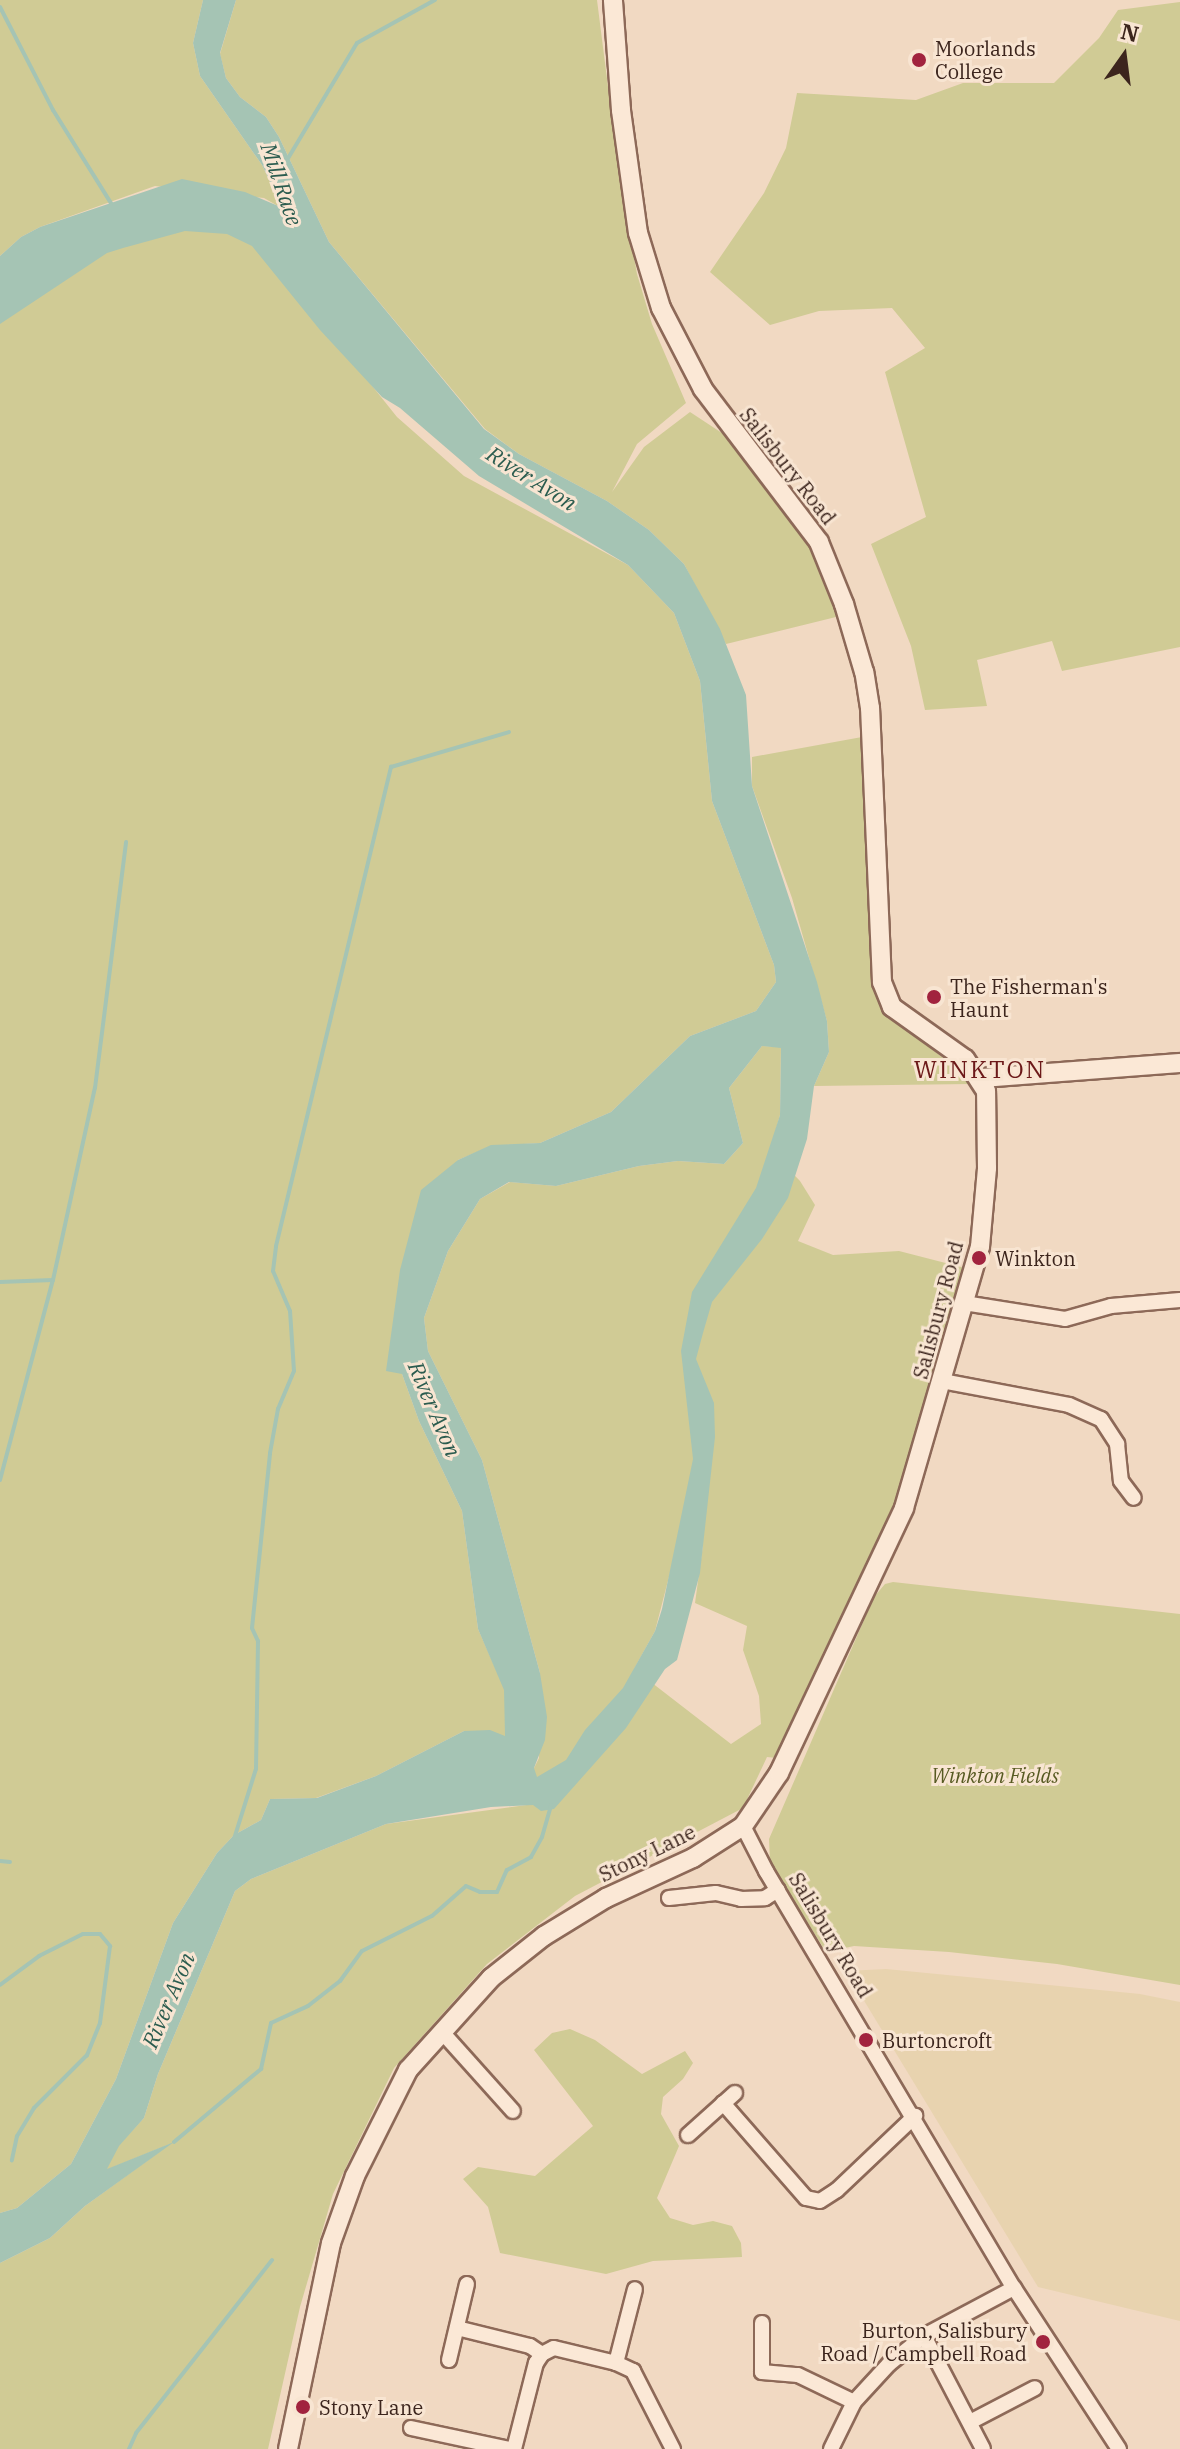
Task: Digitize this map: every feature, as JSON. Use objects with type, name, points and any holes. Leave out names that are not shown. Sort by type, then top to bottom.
[{"type":"main road","name":"Salisbury Road","points":[[613,0],[621,110],[638,233],[661,308],[703,389],[819,542],[844,604],[864,672],[870,708],[882,982],[892,1007],[965,1059],[981,1078],[987,1102],[987,1168],[980,1247],[904,1508],[791,1749],[764,1799],[743,1826]]},
{"type":"main road","points":[[981,1078],[1180,1063]]},
{"type":"main road","name":"Stony Lane","points":[[288,2449],[331,2243],[355,2176],[408,2070],[491,1978],[544,1936],[606,1898],[693,1858],[743,1826]]},
{"type":"street","points":[[964,1303],[1065,1319],[1111,1306],[1180,1300]]},
{"type":"street","points":[[942,1381],[1069,1405],[1101,1419],[1117,1444],[1121,1481],[1134,1498]]},
{"type":"street","name":"Salisbury Road","points":[[743,1826],[1014,2288],[1119,2449]]},
{"type":"street","points":[[669,1898],[716,1893],[741,1899],[765,1898],[778,1890]]},
{"type":"street","points":[[442,2032],[513,2111]]},
{"type":"street","points":[[688,2135],[735,2093]]},
{"type":"street","points":[[723,2103],[806,2198],[820,2201],[915,2116]]},
{"type":"street","points":[[449,2360],[467,2284]]},
{"type":"street","points":[[831,2449],[854,2402],[889,2364],[924,2336],[1014,2288]]},
{"type":"street","points":[[616,2363],[635,2289]]},
{"type":"street","points":[[762,2323],[762,2372],[798,2375],[854,2402]]},
{"type":"street","points":[[457,2328],[530,2346],[542,2354]]},
{"type":"street","points":[[924,2336],[983,2449]]},
{"type":"street","points":[[411,2428],[512,2449],[536,2363],[542,2354],[554,2348],[616,2363],[633,2371],[673,2449]]},
{"type":"street","points":[[970,2422],[1035,2388]]},
{"type":"shaded area","points":[[886,1969],[1140,1994],[1180,2002],[1180,2321],[1038,2287],[846,1971]]},
{"type":"green space","points":[[0,0],[203,0],[193,43],[200,76],[262,165],[283,209],[264,198],[155,186],[40,227],[21,237],[0,256]]},
{"type":"green space","points":[[236,0],[597,0],[619,173],[637,274],[652,324],[686,403],[637,444],[612,492],[644,447],[690,412],[725,435],[780,499],[807,537],[840,616],[726,644],[684,564],[649,530],[607,501],[519,454],[485,429],[329,242],[279,137],[266,117],[240,97],[226,78],[220,54]]},
{"type":"green space","points":[[1180,2],[1180,647],[1062,671],[1052,641],[977,660],[987,706],[925,710],[911,646],[871,544],[926,517],[885,372],[925,348],[892,308],[819,311],[770,325],[710,272],[764,193],[786,148],[797,93],[916,100],[963,83],[1054,83],[1099,38],[1118,10]]},
{"type":"green space","points":[[190,224],[250,233],[397,417],[464,476],[628,565],[674,613],[700,681],[712,801],[774,965],[776,982],[756,1011],[690,1036],[611,1112],[540,1143],[491,1146],[458,1160],[402,1374],[419,1421],[462,1511],[478,1629],[505,1690],[505,1737],[464,1731],[376,1776],[316,1798],[270,1799],[261,1820],[234,1835],[217,1853],[173,1923],[116,2079],[71,2164],[17,2208],[0,2213],[0,319],[111,242]]},
{"type":"green space","points":[[862,737],[876,985],[890,1017],[956,1068],[970,1084],[814,1086],[829,1052],[827,1021],[792,898],[752,786],[752,757]]},
{"type":"green space","points":[[762,1046],[781,1047],[780,1115],[770,1150],[800,1181],[815,1205],[798,1241],[833,1255],[899,1251],[965,1268],[899,1501],[777,1758],[767,1757],[743,1808],[575,1896],[487,1964],[394,2068],[333,2194],[300,2307],[268,2449],[0,2449],[0,2263],[50,2238],[85,2206],[170,2144],[106,2170],[118,2146],[144,2118],[158,2074],[235,1891],[251,1879],[386,1824],[534,1804],[534,1768],[539,1758],[540,1673],[482,1460],[428,1351],[424,1318],[448,1251],[480,1199],[510,1182],[556,1186],[639,1166],[678,1161],[724,1164],[743,1143],[729,1088]],"holes":[[[680,1534],[703,1545],[695,1603],[747,1626],[743,1650],[759,1696],[761,1724],[731,1744],[634,1669],[655,1631]]]},
{"type":"green space","name":"Winkton Fields","points":[[893,1582],[1180,1614],[1180,1985],[1057,1964],[949,1952],[854,1946],[826,1952],[770,1863],[769,1839],[874,1597],[885,1584]]},
{"type":"green space","points":[[570,2029],[595,2040],[642,2074],[685,2051],[693,2063],[683,2079],[663,2097],[661,2114],[679,2146],[657,2198],[670,2218],[693,2225],[713,2221],[732,2226],[741,2243],[742,2257],[653,2261],[606,2274],[500,2253],[488,2207],[463,2179],[478,2167],[535,2176],[593,2126],[534,2050],[552,2033]]},
{"type":"water","points":[[203,0],[236,0],[220,53],[226,78],[240,97],[266,117],[279,137],[329,242],[484,429],[519,454],[607,501],[649,530],[684,564],[720,629],[746,695],[752,786],[817,982],[827,1021],[829,1052],[814,1086],[807,1139],[788,1198],[762,1239],[712,1302],[696,1359],[714,1403],[715,1437],[700,1573],[677,1660],[665,1669],[626,1728],[554,1809],[541,1811],[533,1805],[491,1807],[386,1824],[251,1879],[235,1891],[158,2074],[144,2118],[119,2146],[107,2169],[174,2142],[85,2206],[50,2238],[0,2263],[0,2213],[17,2208],[71,2164],[116,2079],[173,1923],[217,1853],[234,1835],[261,1820],[270,1799],[317,1798],[376,1776],[464,1731],[490,1730],[505,1736],[504,1690],[478,1629],[462,1511],[419,1421],[402,1374],[386,1371],[400,1270],[421,1190],[458,1160],[491,1145],[540,1143],[611,1112],[690,1036],[756,1011],[776,982],[774,965],[712,801],[700,681],[674,613],[628,565],[479,476],[400,408],[382,397],[320,330],[252,246],[227,234],[185,231],[123,248],[107,253],[0,324],[0,256],[21,237],[40,227],[182,179],[245,192],[283,208],[262,165],[200,76],[193,43]],"holes":[[[762,1046],[781,1048],[780,1115],[756,1188],[692,1292],[681,1351],[693,1459],[655,1631],[623,1688],[585,1730],[566,1760],[537,1777],[534,1768],[545,1740],[547,1717],[540,1673],[482,1460],[428,1351],[424,1318],[448,1251],[480,1199],[509,1182],[556,1186],[639,1166],[678,1161],[724,1164],[743,1143],[729,1088]]]},
{"type":"waterway","name":"Mill Race","points":[[287,160],[357,43],[435,0]]},
{"type":"waterway","points":[[0,7],[53,110],[111,203]]},
{"type":"waterway","points":[[234,1839],[256,1769],[258,1641],[252,1628],[270,1453],[278,1409],[294,1371],[290,1311],[273,1271],[276,1246],[391,767],[509,732]]},
{"type":"waterway","points":[[0,1480],[53,1280],[95,1088],[126,842]]},
{"type":"waterway","points":[[0,1282],[53,1280]]},
{"type":"waterway","points":[[174,2142],[261,2069],[271,2023],[308,2006],[340,1981],[362,1951],[432,1916],[466,1886],[480,1892],[497,1892],[507,1870],[531,1857],[542,1837],[551,1805]]},
{"type":"waterway","points":[[0,1861],[10,1862]]},
{"type":"waterway","points":[[0,1985],[39,1956],[83,1934],[100,1934],[110,1946],[100,2023],[87,2055],[34,2108],[17,2136],[12,2160]]},
{"type":"waterway","points":[[129,2449],[136,2433],[272,2260]]},
{"type":"place","name":"Moorlands College","points":[[919,60]]},
{"type":"place","name":"The Fisherman's Haunt","points":[[934,997]]},
{"type":"place","name":"Winkton","points":[[979,1258]]},
{"type":"place","name":"Burtoncroft","points":[[866,2040]]},
{"type":"place","name":"Burton, Salisbury Road / Campbell Road","points":[[1043,2342]]},
{"type":"place","name":"Stony Lane","points":[[303,2407]]},
{"type":"district","name":"WINKTON","points":[[980,1070]]},
{"type":"water label","name":"River Avon","points":[[532,478]]},
{"type":"water label","name":"River Avon","points":[[435,1409]]},
{"type":"water label","name":"River Avon","points":[[168,2000]]}]
